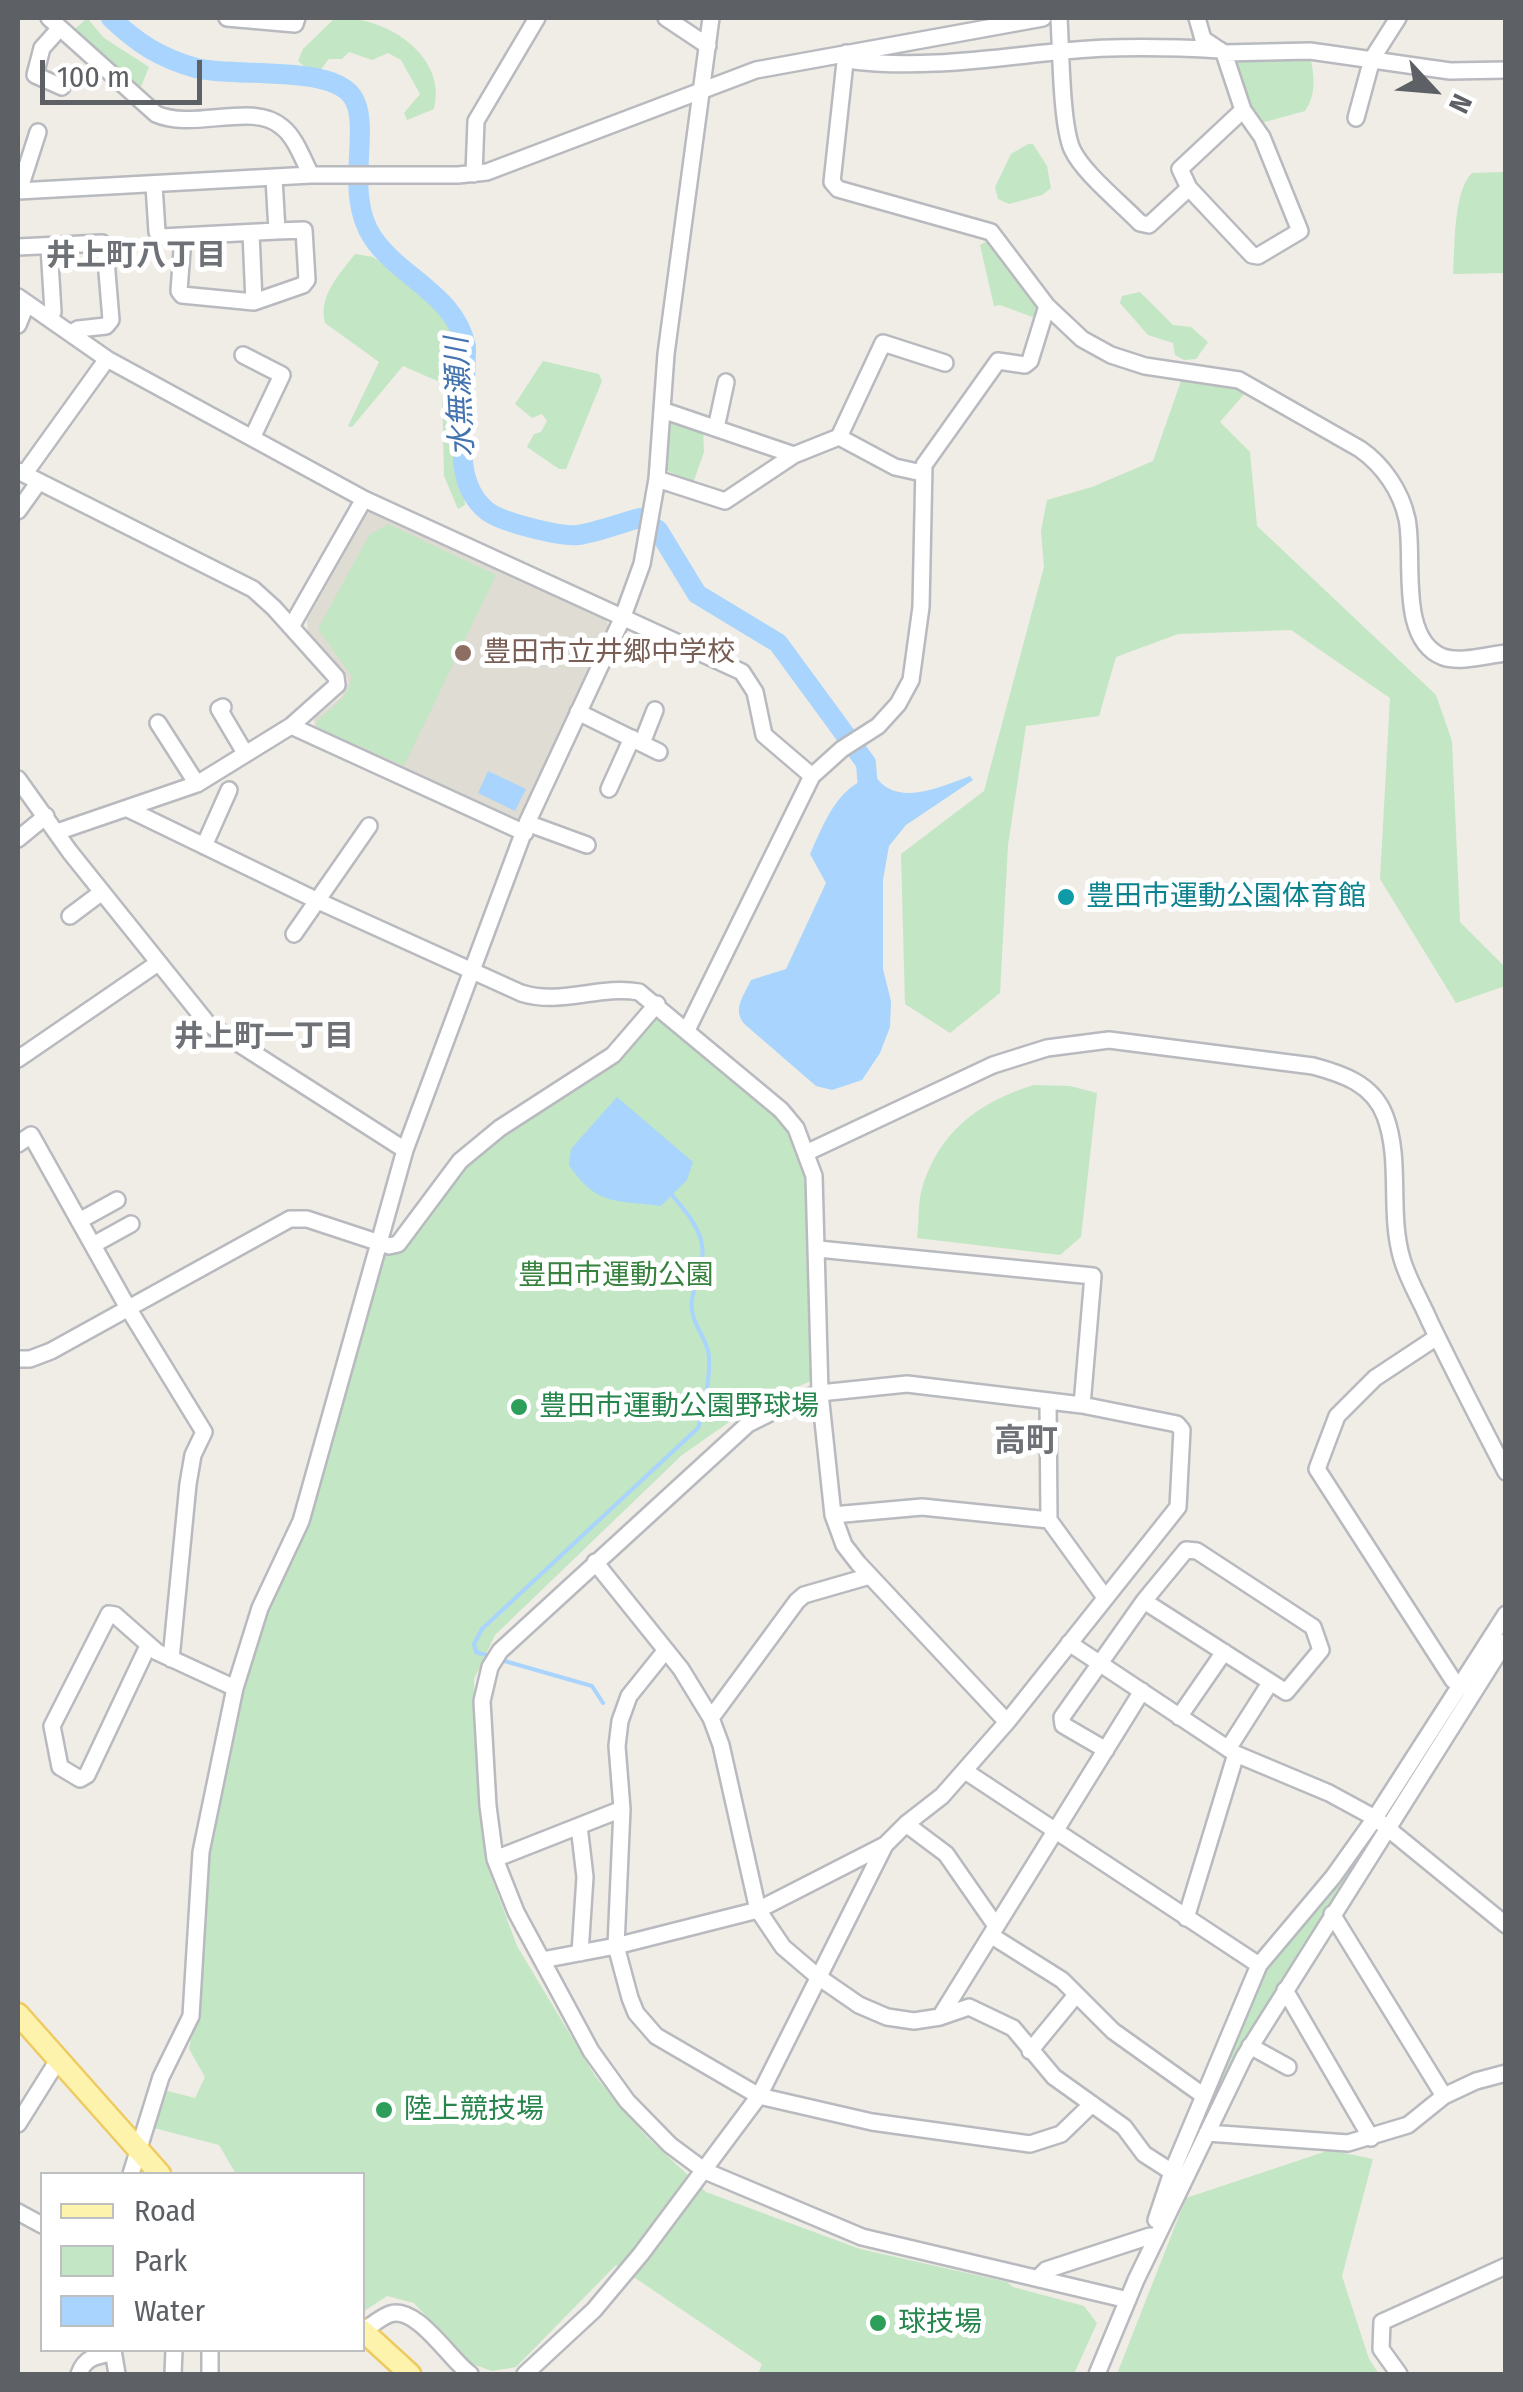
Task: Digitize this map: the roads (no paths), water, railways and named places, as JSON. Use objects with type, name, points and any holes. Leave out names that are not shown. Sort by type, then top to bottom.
[{"type":"main road","points":[[18,2014],[158,2172]]},
{"type":"main road","points":[[365,2332],[410,2374]]},
{"type":"street","points":[[227,18],[294,24],[297,18]]},
{"type":"street","points":[[474,174],[476,120],[537,18]]},
{"type":"street","points":[[666,18],[708,46]]},
{"type":"street","points":[[132,2172],[161,2076],[191,2016],[201,1852],[235,1688],[260,1608],[301,1521],[405,1150],[526,828],[636,582],[657,478],[666,354],[710,18]]},
{"type":"street","points":[[38,132],[18,191],[311,176],[474,174],[497,170],[756,70],[847,57],[1043,18]]},
{"type":"street","points":[[1058,18],[1072,149],[1140,223],[1149,226],[1188,188]]},
{"type":"street","points":[[1198,18],[1203,39],[1222,51],[1243,110],[1262,137],[1300,231],[1258,256],[1252,255],[1188,188],[1180,169],[1243,110]]},
{"type":"street","points":[[1356,118],[1372,59],[1398,18]]},
{"type":"street","points":[[62,87],[35,75],[42,48],[55,23],[156,114],[170,121],[264,117],[282,126],[311,176]]},
{"type":"street","points":[[847,57],[884,65],[939,64],[1128,46],[1310,51],[1450,71],[1506,70]]},
{"type":"street","points":[[847,57],[832,182],[838,189],[991,232],[1047,306],[1082,339],[1110,355],[1178,373],[1239,380],[1300,412],[1380,462],[1407,520],[1415,624],[1421,637],[1448,658],[1506,652]]},
{"type":"street","points":[[274,178],[277,232]]},
{"type":"street","points":[[154,185],[158,235],[304,230],[307,280],[254,302],[182,296],[183,237]]},
{"type":"street","points":[[251,233],[254,302]]},
{"type":"street","points":[[18,247],[102,243],[110,320],[106,326],[71,333]]},
{"type":"street","points":[[48,318],[54,312],[49,246]]},
{"type":"street","points":[[18,325],[22,300],[107,359],[364,499],[742,672],[755,692],[764,735],[812,776]]},
{"type":"street","points":[[687,1030],[812,776],[842,749],[869,733],[898,704],[911,680],[921,607],[924,464],[998,360],[1025,365],[1030,361],[1047,306]]},
{"type":"street","points":[[657,478],[724,501],[794,455],[840,437],[883,343],[945,364]]},
{"type":"street","points":[[243,355],[282,375],[252,436]]},
{"type":"street","points":[[18,511],[27,475],[107,359]]},
{"type":"street","points":[[716,428],[726,382]]},
{"type":"street","points":[[662,410],[794,455]]},
{"type":"street","points":[[840,437],[895,468],[922,474]]},
{"type":"street","points":[[27,475],[253,588],[292,627],[338,685],[291,726],[196,784],[57,832]]},
{"type":"street","points":[[292,627],[364,499]]},
{"type":"street","points":[[223,706],[218,709],[245,753]]},
{"type":"street","points":[[609,789],[656,710]]},
{"type":"street","points":[[578,712],[660,752]]},
{"type":"street","points":[[158,723],[196,784]]},
{"type":"street","points":[[291,726],[526,828],[587,846]]},
{"type":"street","points":[[18,780],[208,1024],[405,1150]]},
{"type":"street","points":[[204,846],[229,790]]},
{"type":"street","points":[[128,809],[474,974],[536,997],[564,997],[611,988],[640,992],[780,1110],[796,1128],[814,1176],[820,1393],[833,1515],[844,1545],[1007,1722]]},
{"type":"street","points":[[18,839],[46,816]]},
{"type":"street","points":[[294,934],[369,826]]},
{"type":"street","points":[[70,916],[102,892]]},
{"type":"street","points":[[18,1059],[158,964]]},
{"type":"street","points":[[18,1359],[51,1351],[290,1218],[381,1244],[398,1244],[460,1160],[500,1128],[613,1055],[656,1004]]},
{"type":"street","points":[[808,1152],[993,1065],[1047,1048],[1109,1040],[1313,1066],[1342,1074],[1370,1090],[1385,1114],[1392,1148],[1393,1218],[1402,1261],[1506,1472]]},
{"type":"street","points":[[18,1144],[31,1136],[128,1308],[204,1432],[193,1455],[188,1484],[171,1659]]},
{"type":"street","points":[[79,1221],[116,1200]]},
{"type":"street","points":[[93,1245],[131,1224]]},
{"type":"street","points":[[818,1249],[1093,1276],[1082,1405]]},
{"type":"street","points":[[1437,1338],[1375,1378],[1337,1416],[1317,1468],[1453,1680],[1462,1686]]},
{"type":"street","points":[[525,2374],[594,2310],[705,2171],[759,2096],[816,1976],[886,1845],[942,1796],[1007,1722],[1178,1506],[1182,1430],[1177,1424],[1082,1405],[907,1384],[820,1393],[748,1424],[511,1639],[490,1667],[482,1701],[488,1806],[496,1860],[516,1912],[592,2051],[627,2100],[670,2145],[705,2171],[862,2237],[1128,2300]]},
{"type":"street","points":[[1048,1400],[1049,1520],[1104,1596]]},
{"type":"street","points":[[833,1515],[922,1506],[1049,1520]]},
{"type":"street","points":[[1106,1750],[1061,1722],[1144,1600],[1186,1550],[1197,1550],[1313,1627],[1320,1650],[1286,1692],[1144,1600]]},
{"type":"street","points":[[595,1562],[681,1669],[711,1718],[758,1910],[783,1947],[816,1976],[859,2005],[887,2018],[914,2021],[973,2008],[1013,2028],[1054,2077],[1124,2126],[1144,2154],[1172,2172]]},
{"type":"street","points":[[711,1718],[797,1601],[804,1595],[870,1576]]},
{"type":"street","points":[[148,1646],[86,1776],[80,1779],[60,1766],[52,1726],[109,1614],[115,1614],[148,1646],[235,1688]]},
{"type":"street","points":[[1097,2374],[1136,2280],[1250,2046],[1332,1914],[1381,1822],[1506,1614]]},
{"type":"street","points":[[1136,2280],[1172,2172],[1260,1965],[1381,1822],[1506,1641]]},
{"type":"street","points":[[1070,1644],[1232,1752],[1329,1793],[1381,1822],[1506,1924]]},
{"type":"street","points":[[666,1650],[634,1686],[620,1721],[617,1746],[622,1809],[616,1946],[636,2012],[656,2036],[759,2096],[872,2122],[1021,2144],[1038,2143],[1061,2134],[1092,2104]]},
{"type":"street","points":[[1179,1717],[1224,1652]]},
{"type":"street","points":[[1186,1918],[1232,1752],[1270,1683]]},
{"type":"street","points":[[940,2017],[1142,1691]]},
{"type":"street","points":[[964,1771],[1260,1965]]},
{"type":"street","points":[[496,1860],[622,1809]]},
{"type":"street","points":[[906,1824],[946,1854],[994,1931],[1062,1980],[1119,2036],[1204,2096]]},
{"type":"street","points":[[579,1826],[584,1877],[580,1953]]},
{"type":"street","points":[[542,1960],[616,1946],[758,1910],[886,1845]]},
{"type":"street","points":[[1332,1914],[1444,2096]]},
{"type":"street","points":[[1285,1990],[1371,2138]]},
{"type":"street","points":[[1030,2051],[1076,1994]]},
{"type":"street","points":[[1250,2046],[1288,2067]]},
{"type":"street","points":[[18,2124],[58,2060]]},
{"type":"street","points":[[1207,2133],[1337,2144],[1371,2138],[1408,2125],[1444,2096],[1476,2080],[1506,2072]]},
{"type":"street","points":[[18,2212],[40,2224]]},
{"type":"street","points":[[1038,2278],[1046,2270],[1150,2236]]},
{"type":"street","points":[[1399,2374],[1381,2349],[1382,2322],[1506,2266]]},
{"type":"street","points":[[365,2329],[388,2314],[410,2316],[470,2374]]},
{"type":"street","points":[[79,2374],[91,2358],[110,2352]]},
{"type":"water","points":[[488,771],[526,789],[515,811],[478,793]]},
{"type":"water","points":[[875,776],[884,786],[907,793],[970,776],[973,780],[906,825],[889,846],[883,880],[883,969],[891,1001],[890,1027],[880,1053],[862,1080],[832,1090],[816,1086],[749,1028],[739,1011],[751,980],[786,969],[826,883],[810,854],[834,806],[851,787]]},
{"type":"water","points":[[617,1097],[693,1162],[687,1180],[661,1206],[608,1199],[588,1188],[569,1165],[571,1149]]},
{"type":"waterway","name":"水無瀬川","points":[[111,18],[150,49],[183,64],[213,71],[302,76],[340,86],[352,96],[360,124],[358,181],[364,220],[384,252],[451,314],[466,347],[463,462],[477,501],[505,520],[558,534],[586,534],[640,518],[658,530],[697,594],[778,643],[866,763],[869,803]]},
{"type":"waterway","points":[[492,1657],[476,1652],[474,1644],[482,1629],[698,1428],[709,1368],[708,1351],[692,1307],[702,1248],[693,1222],[672,1195]]},
{"type":"waterway","points":[[501,1660],[592,1686],[603,1703]]},
{"type":"place","name":"豊田市立井郷中学校","points":[[463,653]]},
{"type":"place","name":"豊田市運動公園体育館","points":[[1066,897]]},
{"type":"place","name":"豊田市運動公園野球場","points":[[519,1407]]},
{"type":"place","name":"陸上競技場","points":[[384,2110]]},
{"type":"place","name":"球技場","points":[[878,2323]]},
{"type":"district","name":"井上町八丁目","points":[[136,257]]},
{"type":"district","name":"井上町一丁目","points":[[264,1038]]},
{"type":"district","name":"高町","points":[[1026,1442]]},
{"type":"park label","name":"豊田市運動公園","points":[[616,1276]]}]
